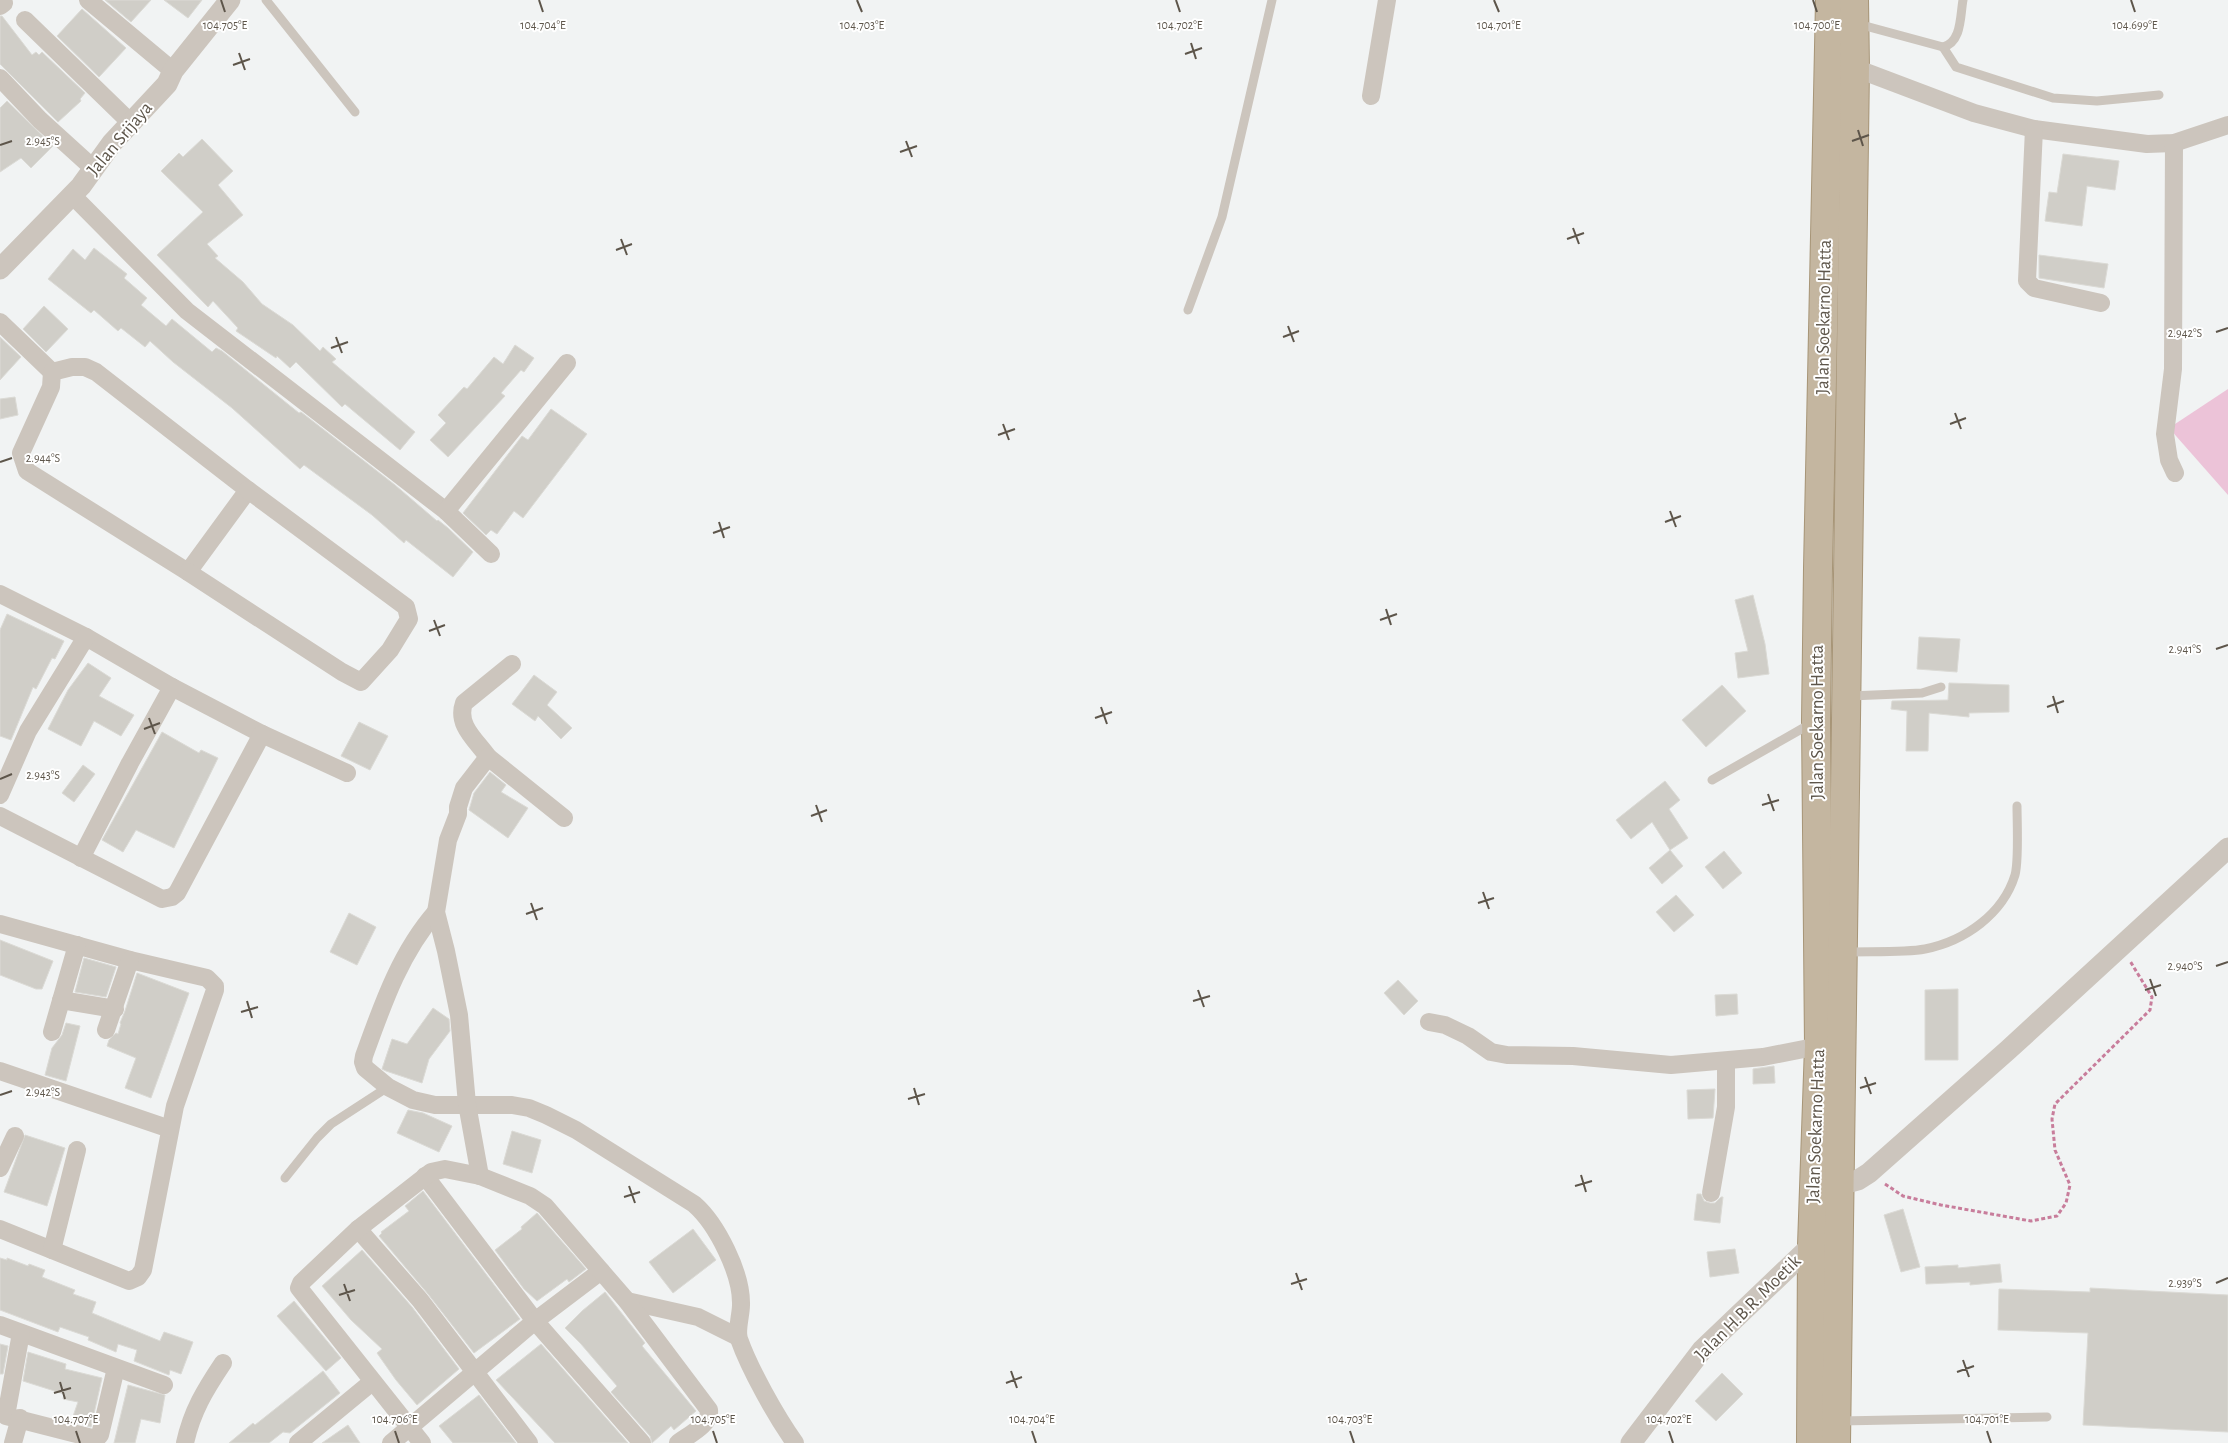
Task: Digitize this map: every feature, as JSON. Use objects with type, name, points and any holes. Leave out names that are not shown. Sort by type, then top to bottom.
[{"type":"highway","name":"Jalan Soekarno Hatta","points":[[1812,1443],[1812,1245],[1819,1046],[1816,721],[1830,0]]},
{"type":"highway","name":"Jalan Soekarno Hatta","points":[[1836,1432],[1856,68],[1855,12]]},
{"type":"street","points":[[88,0],[174,71]]},
{"type":"street","points":[[1371,96],[1387,0]]},
{"type":"street","name":"Jalan Srijaya","points":[[0,269],[72,195],[112,144],[167,84],[174,71],[224,2]]},
{"type":"street","points":[[25,20],[131,123]]},
{"type":"street","points":[[1856,68],[1974,113],[2034,130],[2147,144],[2174,143],[2228,125]]},
{"type":"street","points":[[0,78],[40,120],[94,169]]},
{"type":"street","points":[[2034,130],[2027,281],[2034,288],[2101,302]]},
{"type":"street","points":[[2174,143],[2173,370],[2165,434],[2169,460],[2175,473]]},
{"type":"street","points":[[72,195],[187,311],[446,511],[491,554]]},
{"type":"street","points":[[0,322],[52,372],[51,388],[21,453],[27,471],[342,672],[361,682],[390,650],[409,619],[406,607],[248,490],[96,372],[85,367],[79,367],[52,372]]},
{"type":"street","points":[[446,511],[567,363]]},
{"type":"street","points":[[188,572],[248,490]]},
{"type":"street","points":[[0,594],[86,637],[172,687],[262,734],[347,773]]},
{"type":"street","points":[[0,795],[28,731],[86,637]]},
{"type":"street","points":[[512,664],[464,703],[461,710],[463,724],[488,757],[564,818]]},
{"type":"street","points":[[81,858],[172,687]]},
{"type":"street","points":[[0,816],[162,899],[172,897],[177,893],[262,734]]},
{"type":"street","points":[[480,1176],[468,1104],[459,1015],[436,912],[448,840],[458,814],[464,788],[488,757]]},
{"type":"street","points":[[1840,1185],[1858,1180],[1869,1173],[2008,1050],[2228,848]]},
{"type":"street","points":[[436,912],[416,935],[393,982],[364,1056],[365,1068],[388,1087],[412,1100],[434,1105],[468,1104],[529,1108],[546,1115],[576,1130],[704,1212],[726,1248],[740,1290],[741,1304],[738,1337],[766,1394],[795,1443]]},
{"type":"street","points":[[0,924],[130,960],[207,978],[215,986],[175,1106],[142,1270],[138,1277],[129,1281],[0,1229]]},
{"type":"street","points":[[52,1032],[77,945]]},
{"type":"street","points":[[106,1030],[115,1009],[130,960]]},
{"type":"street","points":[[61,1000],[115,1009]]},
{"type":"street","points":[[1429,1022],[1445,1025],[1458,1031],[1497,1054],[1573,1056],[1671,1065],[1764,1057],[1819,1046]]},
{"type":"street","points":[[1711,1193],[1726,1107],[1726,1060]]},
{"type":"street","points":[[0,1071],[170,1129]]},
{"type":"street","points":[[0,1168],[15,1136]]},
{"type":"street","points":[[52,1250],[77,1150]]},
{"type":"street","points":[[422,1443],[299,1288],[301,1283],[358,1229],[424,1176],[431,1172],[445,1169],[480,1176],[530,1196],[545,1206],[601,1271],[627,1302],[709,1410],[710,1415],[704,1424],[678,1443]]},
{"type":"street","points":[[424,1176],[535,1320],[642,1443]]},
{"type":"street","points":[[358,1229],[420,1300],[529,1443]]},
{"type":"street","name":"Jalan H.B.R. Moetik","points":[[1631,1443],[1702,1350],[1812,1245]]},
{"type":"street","points":[[391,1443],[535,1320],[601,1271]]},
{"type":"street","points":[[627,1302],[698,1317],[738,1337]]},
{"type":"street","points":[[0,1325],[164,1385]]},
{"type":"street","points":[[21,1333],[6,1416],[20,1418],[96,1439],[100,1434],[116,1368]]},
{"type":"street","points":[[186,1443],[190,1420],[202,1396],[223,1364]]},
{"type":"street","points":[[298,1443],[372,1382]]},
{"type":"street","points":[[13,1443],[20,1418]]},
{"type":"lane","points":[[266,0],[355,112]]},
{"type":"lane","points":[[1188,310],[1222,217],[1272,0]]},
{"type":"lane","points":[[1943,47],[1949,45],[1957,37],[1963,0]]},
{"type":"lane","points":[[1855,12],[1943,47],[1956,67],[2052,98],[2097,101],[2159,95]]},
{"type":"lane","points":[[1846,696],[1922,693],[1941,687]]},
{"type":"lane","points":[[1712,780],[1816,721]]},
{"type":"lane","points":[[1842,952],[1925,949],[1955,939],[1990,916],[2002,903],[2016,873],[2017,806]]},
{"type":"lane","points":[[285,1178],[317,1138],[331,1124],[388,1087]]},
{"type":"lane","points":[[1836,1432],[2047,1417]]},
{"type":"path","points":[[1869,1173],[1903,1196],[1941,1205],[2031,1221],[2057,1216],[2066,1203],[2070,1186],[2055,1150],[2052,1119],[2055,1104],[2150,1010],[2153,1002],[2152,997],[2121,946]]},
{"type":"shaded area","points":[[2228,389],[2228,495],[2169,428]]},
{"type":"building","points":[[105,0],[151,0],[131,22]]},
{"type":"building","points":[[164,0],[202,0],[188,18]]},
{"type":"building","points":[[82,9],[126,48],[99,77],[57,36]]},
{"type":"building","points":[[0,16],[2,16],[32,55],[36,52],[39,55],[42,52],[85,93],[80,99],[81,101],[58,122],[0,64]]},
{"type":"building","points":[[7,101],[53,146],[31,168],[21,158],[0,172],[0,108]]},
{"type":"building","points":[[202,139],[233,171],[218,185],[243,215],[207,244],[218,256],[215,258],[243,282],[262,304],[293,325],[320,351],[323,347],[336,359],[332,362],[415,432],[400,450],[345,404],[342,407],[296,362],[290,368],[277,356],[276,358],[236,331],[238,328],[213,301],[208,307],[157,255],[203,212],[161,171],[179,153],[183,157]]},
{"type":"building","points":[[2063,154],[2119,161],[2115,190],[2087,186],[2082,226],[2045,221],[2049,192],[2057,193]]},
{"type":"building","points":[[94,248],[127,274],[124,278],[147,298],[141,305],[166,326],[172,319],[212,352],[216,348],[222,351],[448,528],[473,552],[453,577],[406,540],[404,543],[372,515],[304,465],[300,469],[232,408],[173,362],[150,341],[145,347],[121,328],[118,331],[94,310],[91,313],[48,279],[73,249],[85,260]]},
{"type":"building","points":[[2039,255],[2108,264],[2104,288],[2039,278]]},
{"type":"building","points":[[44,306],[68,329],[46,352],[23,329]]},
{"type":"building","points":[[0,337],[21,357],[0,380]]},
{"type":"building","points":[[515,345],[534,358],[524,372],[521,370],[501,393],[505,396],[448,457],[430,440],[446,423],[438,415],[464,387],[467,389],[494,357],[503,364]]},
{"type":"building","points":[[15,397],[18,415],[0,419],[0,399]]},
{"type":"building","points":[[551,409],[587,434],[523,518],[514,511],[497,534],[491,530],[486,535],[463,513],[522,436],[528,440]]},
{"type":"building","points":[[1753,595],[1765,644],[1769,674],[1738,678],[1735,653],[1748,651],[1735,600]]},
{"type":"building","points":[[7,614],[64,641],[55,659],[52,658],[36,689],[33,687],[11,740],[0,736],[0,630]]},
{"type":"building","points":[[1919,637],[1960,639],[1957,672],[1917,669]]},
{"type":"building","points":[[88,663],[111,678],[99,696],[134,715],[121,736],[94,721],[81,746],[48,729],[68,690]]},
{"type":"building","points":[[534,675],[557,692],[547,705],[572,728],[561,739],[538,716],[535,721],[512,704]]},
{"type":"building","points":[[1949,683],[2009,685],[2009,712],[1969,713],[1969,717],[1929,713],[1928,751],[1906,751],[1907,711],[1891,709],[1892,701],[1948,700]]},
{"type":"building","points":[[1722,685],[1746,711],[1706,747],[1682,720]]},
{"type":"building","points":[[359,722],[388,736],[370,770],[341,756]]},
{"type":"building","points":[[162,732],[199,753],[201,750],[218,758],[174,848],[136,830],[123,852],[102,840]]},
{"type":"building","points":[[83,765],[95,774],[74,802],[62,793]]},
{"type":"building","points":[[490,772],[506,785],[501,792],[528,808],[508,838],[469,810],[474,793]]},
{"type":"building","points":[[1665,781],[1680,800],[1669,809],[1688,838],[1670,850],[1652,822],[1631,839],[1616,820]]},
{"type":"building","points":[[1670,850],[1683,866],[1662,884],[1649,868]]},
{"type":"building","points":[[1724,851],[1742,873],[1723,889],[1705,867]]},
{"type":"building","points":[[1676,895],[1694,915],[1674,932],[1656,912]]},
{"type":"building","points":[[349,913],[376,927],[357,965],[330,952]]},
{"type":"building","points":[[0,940],[53,961],[42,989],[36,989],[0,975]]},
{"type":"building","points":[[84,958],[116,967],[106,997],[75,992]]},
{"type":"building","points":[[137,973],[189,993],[151,1098],[125,1088],[136,1058],[107,1046],[109,1040],[116,1033],[118,1034]]},
{"type":"building","points":[[1398,980],[1418,1001],[1404,1015],[1384,993]]},
{"type":"building","points":[[1958,989],[1958,1060],[1925,1060],[1925,990]]},
{"type":"building","points":[[1737,994],[1738,1014],[1716,1016],[1715,995]]},
{"type":"building","points":[[433,1008],[449,1019],[450,1031],[429,1059],[422,1083],[382,1069],[392,1039],[407,1044]]},
{"type":"building","points":[[66,1023],[80,1026],[66,1081],[45,1075],[52,1048],[62,1035]]},
{"type":"building","points":[[1774,1066],[1775,1083],[1753,1084],[1753,1069]]},
{"type":"building","points":[[1715,1089],[1713,1118],[1688,1119],[1687,1090]]},
{"type":"building","points":[[408,1110],[423,1113],[452,1126],[439,1152],[397,1133]]},
{"type":"building","points":[[512,1131],[541,1140],[532,1173],[503,1164]]},
{"type":"building","points":[[25,1135],[65,1148],[47,1206],[4,1192]]},
{"type":"building","points":[[423,1191],[520,1319],[474,1353],[379,1236],[381,1232],[409,1211],[405,1206]]},
{"type":"building","points":[[1697,1194],[1701,1194],[1704,1201],[1710,1203],[1715,1203],[1723,1197],[1720,1223],[1694,1220]]},
{"type":"building","points":[[1903,1209],[1920,1267],[1901,1272],[1884,1215]]},
{"type":"building","points":[[537,1213],[586,1269],[569,1282],[567,1279],[537,1301],[524,1289],[495,1250],[522,1229],[521,1227]]},
{"type":"building","points":[[693,1229],[716,1260],[673,1293],[649,1262]]},
{"type":"building","points":[[1735,1249],[1739,1273],[1710,1277],[1707,1252]]},
{"type":"building","points":[[362,1250],[412,1307],[459,1369],[417,1405],[377,1353],[382,1349],[351,1320],[322,1286]]},
{"type":"building","points":[[0,1258],[7,1260],[7,1258],[45,1270],[42,1277],[75,1290],[73,1294],[96,1302],[92,1313],[160,1341],[164,1332],[193,1342],[181,1374],[170,1370],[169,1375],[134,1361],[137,1350],[118,1344],[116,1352],[88,1340],[89,1337],[60,1327],[58,1332],[0,1310]]},
{"type":"building","points":[[2000,1264],[2002,1282],[1970,1285],[1970,1282],[1926,1284],[1925,1267],[1958,1265],[1958,1268]]},
{"type":"building","points":[[2090,1288],[2228,1295],[2228,1432],[2083,1425],[2088,1333],[1998,1330],[1999,1289],[2090,1292]]},
{"type":"building","points":[[605,1292],[645,1343],[642,1346],[696,1411],[674,1430],[671,1426],[652,1443],[650,1436],[611,1392],[617,1386],[565,1328]]},
{"type":"building","points":[[294,1301],[341,1358],[326,1371],[277,1316]]},
{"type":"building","points":[[0,1344],[8,1346],[3,1374],[0,1374]]},
{"type":"building","points":[[541,1344],[628,1443],[555,1443],[496,1380]]},
{"type":"building","points":[[28,1352],[66,1364],[65,1369],[102,1378],[91,1427],[71,1422],[78,1402],[63,1399],[64,1394],[23,1381]]},
{"type":"building","points":[[323,1371],[340,1393],[290,1433],[283,1432],[269,1443],[229,1443],[253,1423],[255,1425]]},
{"type":"building","points":[[1722,1373],[1743,1394],[1716,1421],[1695,1401]]},
{"type":"building","points":[[128,1385],[165,1395],[160,1423],[141,1419],[135,1443],[114,1443]]},
{"type":"building","points":[[479,1395],[516,1443],[453,1443],[439,1426]]},
{"type":"building","points":[[348,1425],[360,1443],[322,1443]]}]
